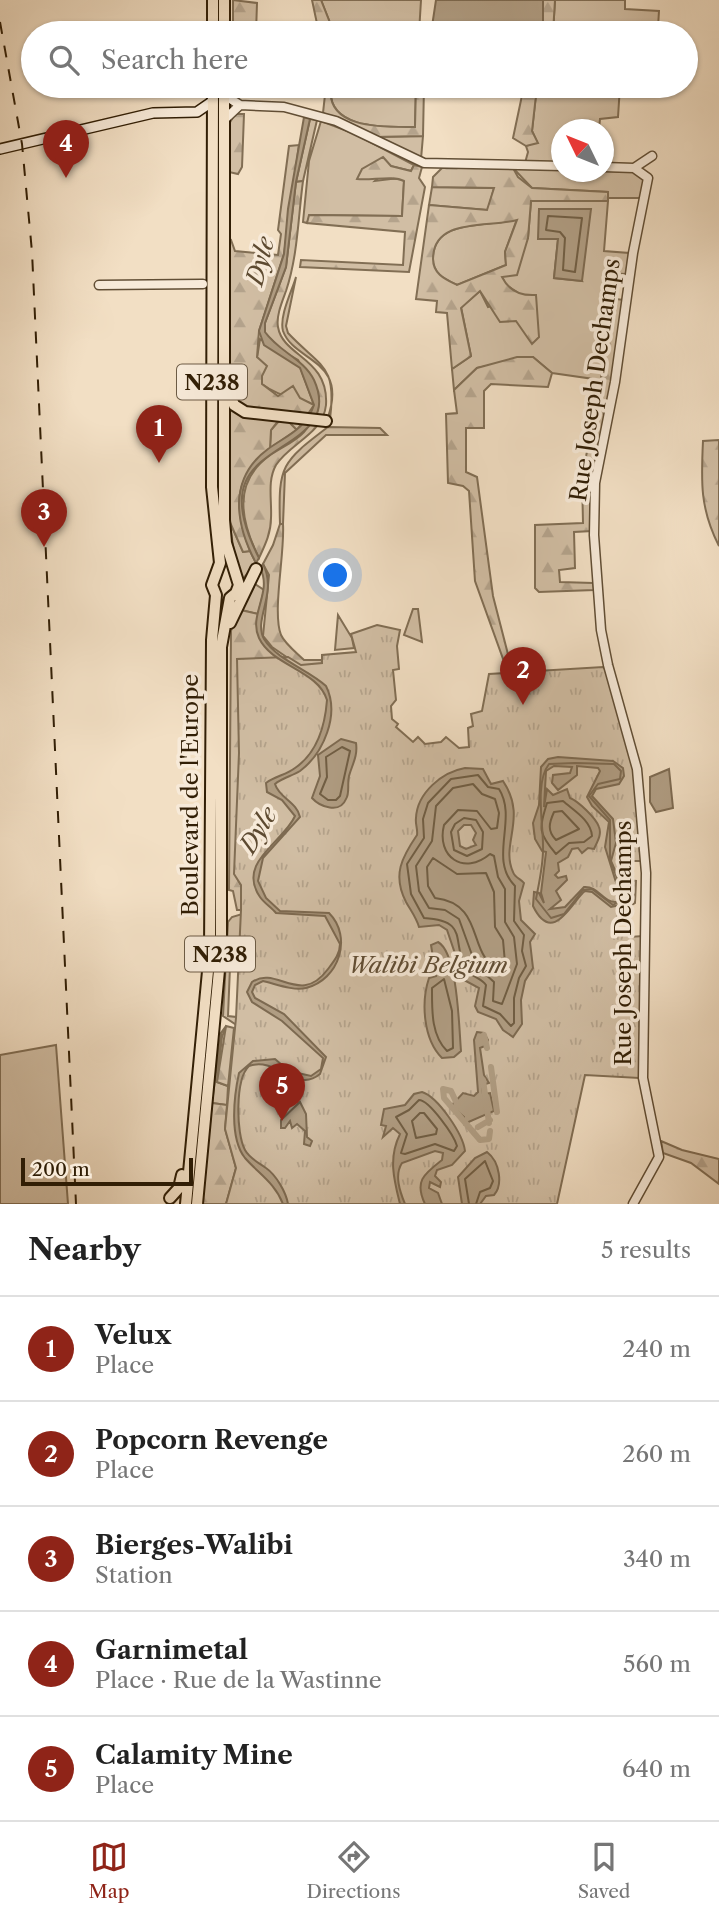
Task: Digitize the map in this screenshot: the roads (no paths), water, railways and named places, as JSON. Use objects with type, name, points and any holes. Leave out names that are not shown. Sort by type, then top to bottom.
[{"type":"highway","points":[[213,0],[213,21]]},
{"type":"highway","points":[[224,0],[224,21]]},
{"type":"highway","name":"Boulevard de l'Europe","points":[[197,1204],[221,949],[221,647],[230,598],[239,587],[234,575],[224,520],[224,98]]},
{"type":"highway","name":"Boulevard de l'Europe","points":[[186,1204],[210,950],[212,640],[216,596],[212,585],[219,573],[220,554],[212,487],[213,101]]},
{"type":"highway","points":[[223,381],[234,405],[241,410],[322,420]]},
{"type":"highway","points":[[223,723],[227,708],[231,620],[256,569]]},
{"type":"highway","points":[[219,573],[234,575]]},
{"type":"highway","points":[[216,596],[230,598]]},
{"type":"highway","points":[[170,1198],[179,1188],[184,1150],[190,1142]]},
{"type":"main road","points":[[0,149],[153,113],[197,112],[213,101]]},
{"type":"main road","points":[[197,112],[204,117],[213,136]]},
{"type":"street","points":[[231,98],[240,105],[276,105],[345,125],[409,158],[433,165],[551,166]]},
{"type":"street","points":[[224,120],[240,105]]},
{"type":"street","points":[[614,167],[634,168],[652,156]]},
{"type":"street","name":"Rue Joseph Dechamps","points":[[633,1204],[659,1157],[643,1078],[646,873],[637,769],[601,630],[594,535],[595,483],[615,382],[633,253],[648,178],[634,168]]},
{"type":"street","points":[[99,285],[203,284]]},
{"type":"water","points":[[436,0],[543,0],[543,21],[433,21]]},
{"type":"water","points":[[304,117],[310,119],[296,182],[286,267],[265,323],[265,332],[309,372],[319,399],[317,414],[308,427],[267,457],[246,481],[242,510],[259,558],[256,563],[243,533],[240,517],[239,502],[246,474],[268,449],[301,426],[314,405],[300,368],[264,345],[259,331],[284,254],[288,209]]},
{"type":"water","points":[[539,209],[591,209],[582,281],[554,278],[558,239],[538,239]]},
{"type":"water","points":[[263,564],[268,585],[261,623],[264,639],[277,653],[326,686],[331,709],[327,732],[316,754],[300,771],[275,784],[300,817],[263,858],[258,881],[266,898],[280,911],[329,913],[336,923],[341,945],[334,967],[317,983],[296,989],[263,981],[255,985],[252,992],[255,998],[284,1014],[326,1057],[320,1074],[311,1079],[294,1078],[259,1064],[249,1066],[241,1082],[238,1107],[245,1150],[277,1179],[288,1204],[283,1204],[271,1184],[240,1150],[234,1117],[239,1073],[253,1061],[275,1059],[289,1071],[311,1076],[321,1069],[323,1058],[282,1021],[252,1002],[247,992],[252,982],[261,978],[298,985],[308,985],[318,980],[334,960],[340,944],[325,916],[276,913],[262,899],[254,885],[254,873],[258,863],[295,816],[282,800],[267,792],[266,783],[292,770],[309,755],[322,729],[327,700],[314,682],[274,655],[259,638],[256,621],[264,586],[260,568]]},
{"type":"water","points":[[341,739],[356,743],[356,752],[349,776],[347,797],[343,804],[330,808],[312,798],[320,776],[318,755]]},
{"type":"water","points":[[558,757],[613,761],[623,768],[624,776],[619,784],[596,789],[592,796],[613,819],[616,843],[611,861],[626,896],[620,905],[611,907],[592,892],[585,891],[562,918],[555,922],[540,918],[533,906],[534,892],[539,893],[544,903],[541,893],[546,852],[542,851],[535,839],[533,823],[539,805],[541,767],[548,759]],"holes":[[[554,766],[572,767],[570,773],[553,775],[552,783],[558,790],[577,775],[577,766],[598,768],[600,771],[587,797],[592,806],[609,822],[605,847],[619,892],[617,902],[612,902],[594,889],[584,887],[565,907],[550,909],[561,900],[556,891],[567,880],[566,876],[558,878],[555,875],[559,871],[558,863],[568,857],[572,849],[578,848],[582,853],[588,848],[594,849],[600,836],[594,819],[570,798],[567,789],[553,795],[547,789],[544,807],[546,771]]]},
{"type":"water","points":[[483,769],[491,784],[503,781],[513,807],[510,862],[514,874],[524,883],[519,901],[521,920],[535,934],[530,942],[533,968],[525,981],[521,1000],[522,1024],[513,1037],[503,1030],[496,1019],[478,1012],[475,1006],[479,988],[464,980],[447,930],[439,925],[419,927],[400,883],[403,859],[417,835],[417,809],[421,800],[432,785],[456,770]],"holes":[[[464,825],[471,825],[476,833],[473,840],[476,845],[466,849],[460,846],[458,831]]]},
{"type":"water","points":[[669,769],[673,808],[656,812],[650,802],[650,777]]},
{"type":"water","points":[[438,942],[445,949],[454,976],[461,1051],[454,1057],[442,1058],[431,1041],[425,1020],[426,988],[429,978],[436,976],[431,945]]},
{"type":"water","points":[[477,1032],[484,1033],[488,1040],[485,1046],[480,1048],[484,1075],[489,1083],[482,1085],[483,1094],[490,1093],[494,1111],[464,1124],[464,1117],[451,1106],[463,1093],[474,1096],[478,1092],[474,1040]]},
{"type":"water","points":[[422,1092],[435,1101],[449,1117],[460,1135],[465,1151],[452,1165],[437,1170],[435,1176],[441,1182],[440,1187],[430,1182],[429,1188],[438,1193],[442,1204],[425,1204],[420,1189],[423,1179],[442,1160],[443,1153],[435,1151],[402,1163],[398,1178],[405,1204],[400,1204],[393,1160],[400,1134],[393,1128],[383,1137],[386,1126],[381,1125],[384,1109],[405,1105],[414,1094]]},
{"type":"water","points":[[300,1102],[306,1114],[307,1137],[312,1141],[310,1146],[304,1144],[305,1131],[297,1124],[292,1128],[290,1121],[285,1128],[281,1128],[281,1120]]},
{"type":"water","points":[[487,1152],[497,1167],[497,1191],[494,1195],[486,1196],[480,1204],[462,1204],[458,1177],[475,1158]]},
{"type":"waterway","points":[[575,763],[614,764],[621,771],[620,779],[598,784],[589,796],[610,820],[610,860],[621,887],[621,900],[613,905],[592,889],[583,890],[564,914],[551,918],[536,899],[543,856],[542,782],[549,764],[575,763]]},
{"type":"waterway","points":[[484,1035],[487,1048]]},
{"type":"waterway","points":[[491,1067],[497,1112]]},
{"type":"waterway","points":[[483,1080],[489,1123]]},
{"type":"waterway","points":[[458,1106],[451,1091],[443,1089],[444,1098],[480,1140],[489,1139],[490,1131]]},
{"type":"waterway","points":[[478,1127],[490,1120]]},
{"type":"railway","points":[[0,22],[22,144],[32,252],[76,1204]]},
{"type":"place","name":"Garnimetal","points":[[66,178]]},
{"type":"place","name":"Velux","points":[[159,463]]},
{"type":"place","name":"Bierges-Walibi","points":[[44,547]]},
{"type":"place","name":"Popcorn Revenge","points":[[523,705]]},
{"type":"place","name":"Calamity Mine","points":[[282,1121]]},
{"type":"water label","name":"Dyle","points":[[260,261]]},
{"type":"water label","name":"Dyle","points":[[258,830]]},
{"type":"park label","name":"Walibi Belgium","points":[[428,965]]}]
